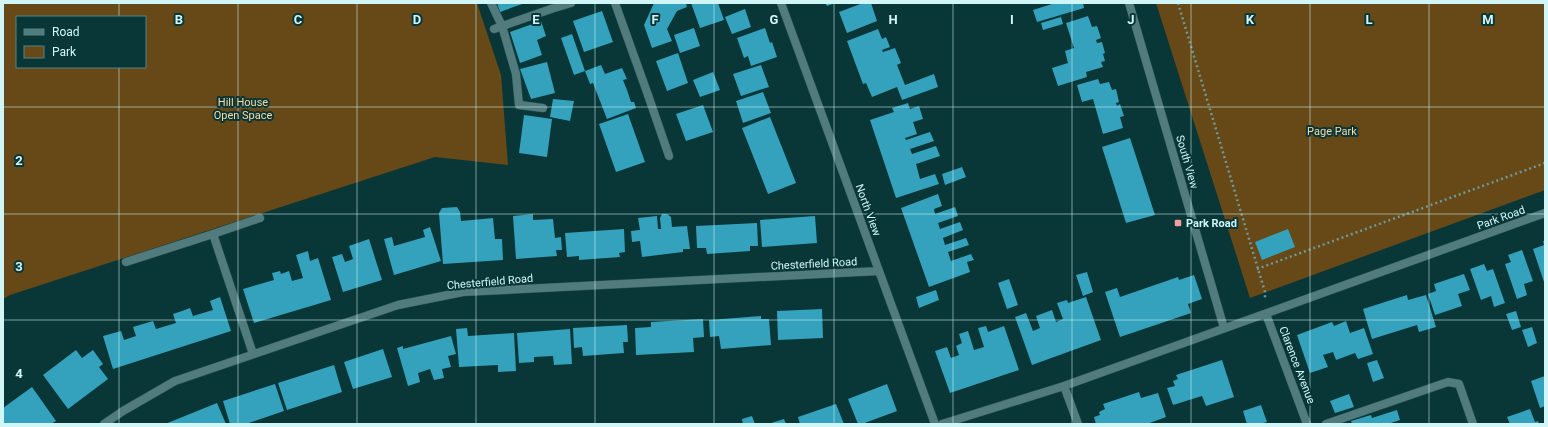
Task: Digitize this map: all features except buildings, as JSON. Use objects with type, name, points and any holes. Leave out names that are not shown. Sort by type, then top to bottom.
[{"type":"street","points":[[492,3],[498,28],[516,74],[519,105],[543,108]]},
{"type":"street","points":[[498,28],[570,3]]},
{"type":"street","points":[[615,3],[669,156]]},
{"type":"street","name":"North View","points":[[781,3],[935,424]]},
{"type":"street","name":"South View","points":[[1129,3],[1224,328]]},
{"type":"street","name":"Park Road","points":[[942,424],[1064,386],[1545,213]]},
{"type":"street","points":[[126,262],[260,218]]},
{"type":"street","points":[[213,234],[253,354]]},
{"type":"street","name":"Chesterfield Road","points":[[104,424],[123,411],[175,381],[398,305],[463,292],[879,272]]},
{"type":"street","name":"Clarence Avenue","points":[[1266,314],[1307,424]]},
{"type":"street","points":[[1326,424],[1448,382],[1459,384],[1473,424]]},
{"type":"street","points":[[1064,386],[1078,424]]},
{"type":"path","points":[[1178,3],[1264,292],[1266,314]]},
{"type":"path","points":[[1257,269],[1545,163]]},
{"type":"green space","name":"Hill House Open Space","points":[[3,3],[477,3],[501,75],[508,165],[435,157],[10,295],[3,299]]},
{"type":"green space","name":"Page Park","points":[[1156,3],[1545,3],[1545,190],[1250,298]]},
{"type":"place","name":"Park Road","points":[[1178,223]]}]
